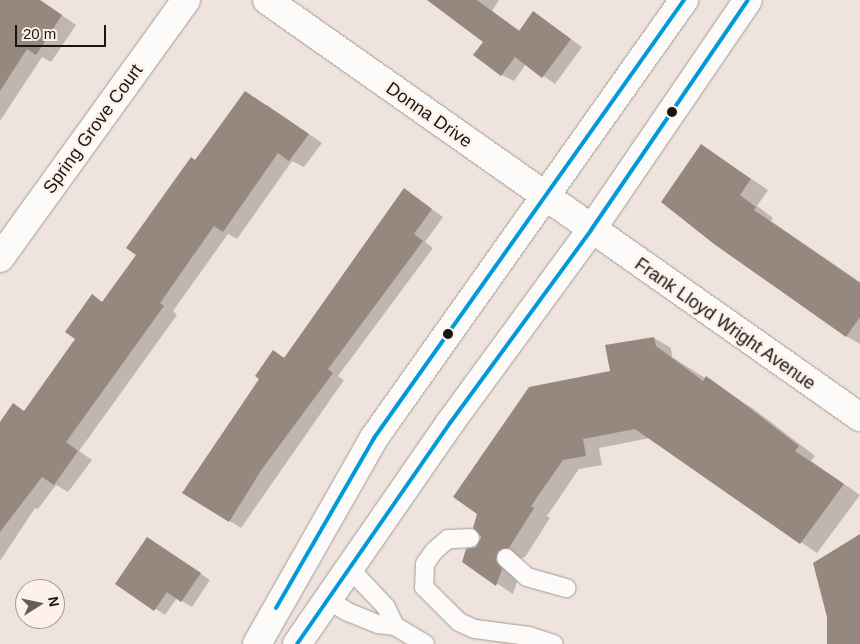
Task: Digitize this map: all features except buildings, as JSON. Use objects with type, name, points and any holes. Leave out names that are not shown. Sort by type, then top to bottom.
[{"type":"main road","name":"Spring Grove Court","points":[[0,258],[186,0]]},
{"type":"main road","name":"Donna Drive","points":[[267,0],[591,230]]},
{"type":"main road","points":[[257,644],[374,438],[684,0]]},
{"type":"main road","points":[[297,644],[348,567],[591,230],[748,0]]},
{"type":"main road","name":"Frank Lloyd Wright Avenue","points":[[591,230],[860,417]]},
{"type":"lane","points":[[470,538],[448,539],[434,551],[425,564],[424,587],[459,622],[474,629],[529,636],[554,644]]},
{"type":"lane","points":[[506,558],[527,577],[566,588]]},
{"type":"lane","points":[[348,567],[386,607],[395,626]]},
{"type":"lane","points":[[327,599],[348,612],[378,624],[395,626],[425,644]]},
{"type":"transit line","points":[[276,608],[374,438],[684,0]]},
{"type":"transit line","points":[[297,644],[450,423],[591,230],[748,0]]}]
